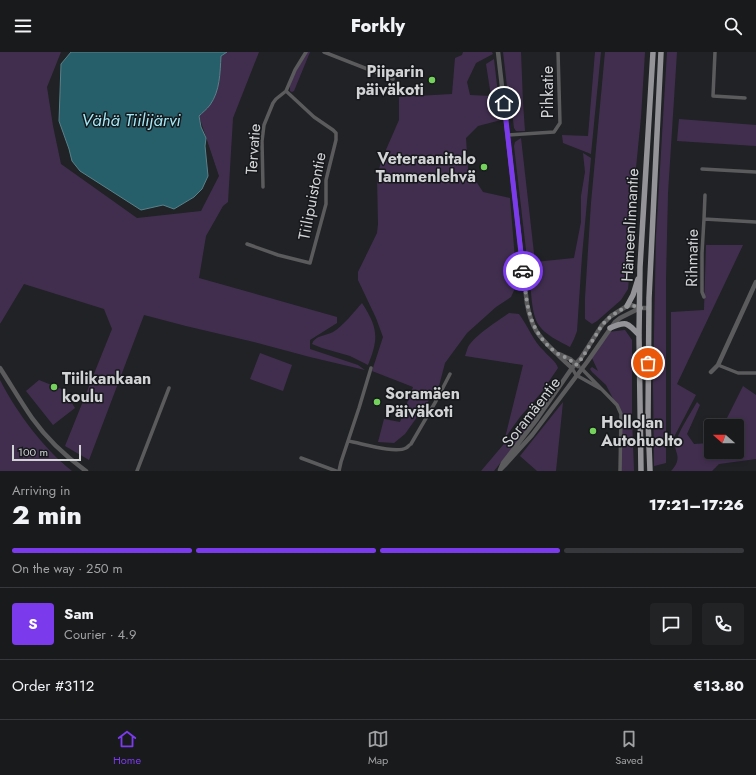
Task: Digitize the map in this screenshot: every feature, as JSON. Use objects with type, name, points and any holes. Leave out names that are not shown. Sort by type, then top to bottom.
[{"type":"main road","name":"Hämeenlinnantie","points":[[640,471],[640,268],[653,52]]},
{"type":"main road","name":"Hämeenlinnantie","points":[[650,471],[648,420],[649,308],[661,52]]},
{"type":"main road","points":[[627,306],[636,287],[640,268]]},
{"type":"main road","points":[[610,328],[622,323],[628,324],[639,335]]},
{"type":"street","name":"Tervatie","points":[[263,187],[262,148],[264,124],[273,102],[286,91],[295,70],[306,52]]},
{"type":"street","points":[[324,52],[393,78]]},
{"type":"street","name":"Soramäentie","points":[[498,52],[529,315],[536,332],[545,343],[556,353],[570,359],[574,366],[581,368]]},
{"type":"street","name":"Pihkatie","points":[[508,135],[554,132],[560,123],[558,52]]},
{"type":"street","points":[[715,52],[713,96],[745,98]]},
{"type":"street","name":"Tiilipuistontie","points":[[247,244],[278,255],[310,263],[326,204],[326,180],[336,140],[336,133],[314,117],[286,91]]},
{"type":"street","points":[[702,169],[756,172]]},
{"type":"street","name":"Rihmatie","points":[[704,297],[702,292],[702,252],[705,195]]},
{"type":"street","name":"Rihmatie","points":[[704,220],[756,222]]},
{"type":"street","points":[[712,372],[718,365],[756,282]]},
{"type":"street","name":"Soramäentie","points":[[499,470],[574,366],[582,358],[602,325],[611,316],[627,306],[631,305],[640,308],[649,308]]},
{"type":"street","name":"Soramäentie","points":[[499,470],[506,465],[532,435],[615,322],[640,308]]},
{"type":"street","points":[[718,365],[738,374],[756,373]]},
{"type":"street","points":[[574,366],[576,375],[605,392]]},
{"type":"street","points":[[0,368],[32,418],[49,439],[68,458],[86,471]]},
{"type":"street","points":[[301,458],[338,471],[371,368]]},
{"type":"street","points":[[581,368],[617,405],[621,414],[620,471]]},
{"type":"street","points":[[348,441],[389,450],[405,449],[411,444],[450,374]]},
{"type":"street","points":[[138,471],[169,388]]},
{"type":"shaded area","points":[[0,52],[61,52],[47,87],[61,164],[137,218],[201,211],[219,176],[199,116],[210,105],[219,79],[221,56],[227,52],[259,52],[233,118],[228,202],[223,206],[206,236],[199,278],[337,317],[337,323],[310,340],[310,349],[358,365],[365,370],[144,315],[89,460],[65,446],[112,329],[104,309],[24,284],[0,324]]},
{"type":"shaded area","points":[[307,52],[310,52],[294,91],[292,92],[290,91],[291,80]]},
{"type":"shaded area","points":[[463,52],[492,52],[493,54],[476,63],[467,82],[470,95],[491,96],[486,64],[494,59],[501,120],[478,126],[466,138],[468,169],[483,192],[510,198],[517,284],[511,297],[496,307],[467,333],[445,363],[439,386],[405,434],[394,443],[378,442],[384,419],[400,422],[413,387],[372,371],[383,337],[376,318],[358,280],[358,272],[377,233],[377,176],[382,159],[399,120],[399,97],[452,94],[455,58],[462,55]]},
{"type":"shaded area","points":[[503,52],[521,52],[525,131],[516,131],[514,128],[511,104],[508,95]]},
{"type":"shaded area","points":[[595,52],[601,52],[591,154],[563,143],[562,135],[588,136]]},
{"type":"shaded area","points":[[605,52],[645,52],[641,117],[632,208],[628,289],[621,300],[592,324],[585,319],[585,298],[591,203]]},
{"type":"shaded area","points":[[667,52],[677,52],[668,193],[666,279],[666,463],[654,466],[653,384],[656,236]]},
{"type":"shaded area","points":[[679,119],[756,125],[756,146],[677,141]]},
{"type":"shaded area","points":[[521,138],[535,262],[574,258],[581,222],[581,196],[585,172],[583,153],[591,158],[577,331],[570,347],[544,331],[536,321],[534,313],[514,146],[515,142]]},
{"type":"shaded area","points":[[706,245],[743,245],[677,384],[696,395],[674,437],[671,436],[671,312],[704,310]]},
{"type":"shaded area","points":[[362,303],[371,319],[375,333],[374,347],[368,365],[350,356],[312,344],[318,337],[337,330]]},
{"type":"shaded area","points":[[509,313],[519,314],[537,343],[554,361],[558,368],[541,393],[520,417],[505,438],[523,365],[465,356],[471,342],[487,328]]},
{"type":"shaded area","points":[[625,330],[632,340],[634,471],[621,471],[621,414],[606,385],[590,369],[592,367],[598,371],[591,356],[608,332]]},
{"type":"shaded area","points":[[260,353],[292,365],[283,391],[250,379]]},
{"type":"shaded area","points":[[0,380],[14,405],[41,441],[72,471],[0,471]]},
{"type":"shaded area","points":[[39,380],[64,390],[75,408],[53,425],[26,391]]},
{"type":"shaded area","points":[[743,386],[756,395],[756,459],[719,464],[712,471],[671,471],[677,461],[675,445],[679,434],[697,402],[700,405],[687,434],[694,444],[704,443],[704,459],[744,459],[744,419],[726,419]]},
{"type":"shaded area","points":[[548,392],[551,394],[538,414],[494,471],[481,471]]},
{"type":"shaded area","points":[[563,402],[556,471],[537,471],[520,456]]},
{"type":"water","name":"Vähä Tiilijärvi","points":[[71,52],[227,52],[221,56],[219,82],[216,94],[209,106],[199,116],[201,127],[206,138],[205,146],[208,176],[202,189],[194,197],[174,209],[163,205],[141,210],[80,171],[72,161],[59,121],[61,64]]},
{"type":"way so far","points":[[523,271],[527,304],[532,323],[536,332],[556,353],[570,359],[576,365],[582,358],[602,325],[611,316],[631,305],[640,308],[649,308],[648,363]]},
{"type":"place","name":"Piiparin päiväkoti","points":[[432,80]]},
{"type":"place","name":"Veteraanitalo Tammenlehvä","points":[[484,167]]},
{"type":"place","name":"Tiilikankaan koulu","points":[[54,387]]},
{"type":"place","name":"Soramäen Päiväkoti","points":[[377,402]]},
{"type":"place","name":"Hollolan Autohuolto","points":[[593,431]]},
{"type":"route","points":[[504,103],[523,271]]}]
